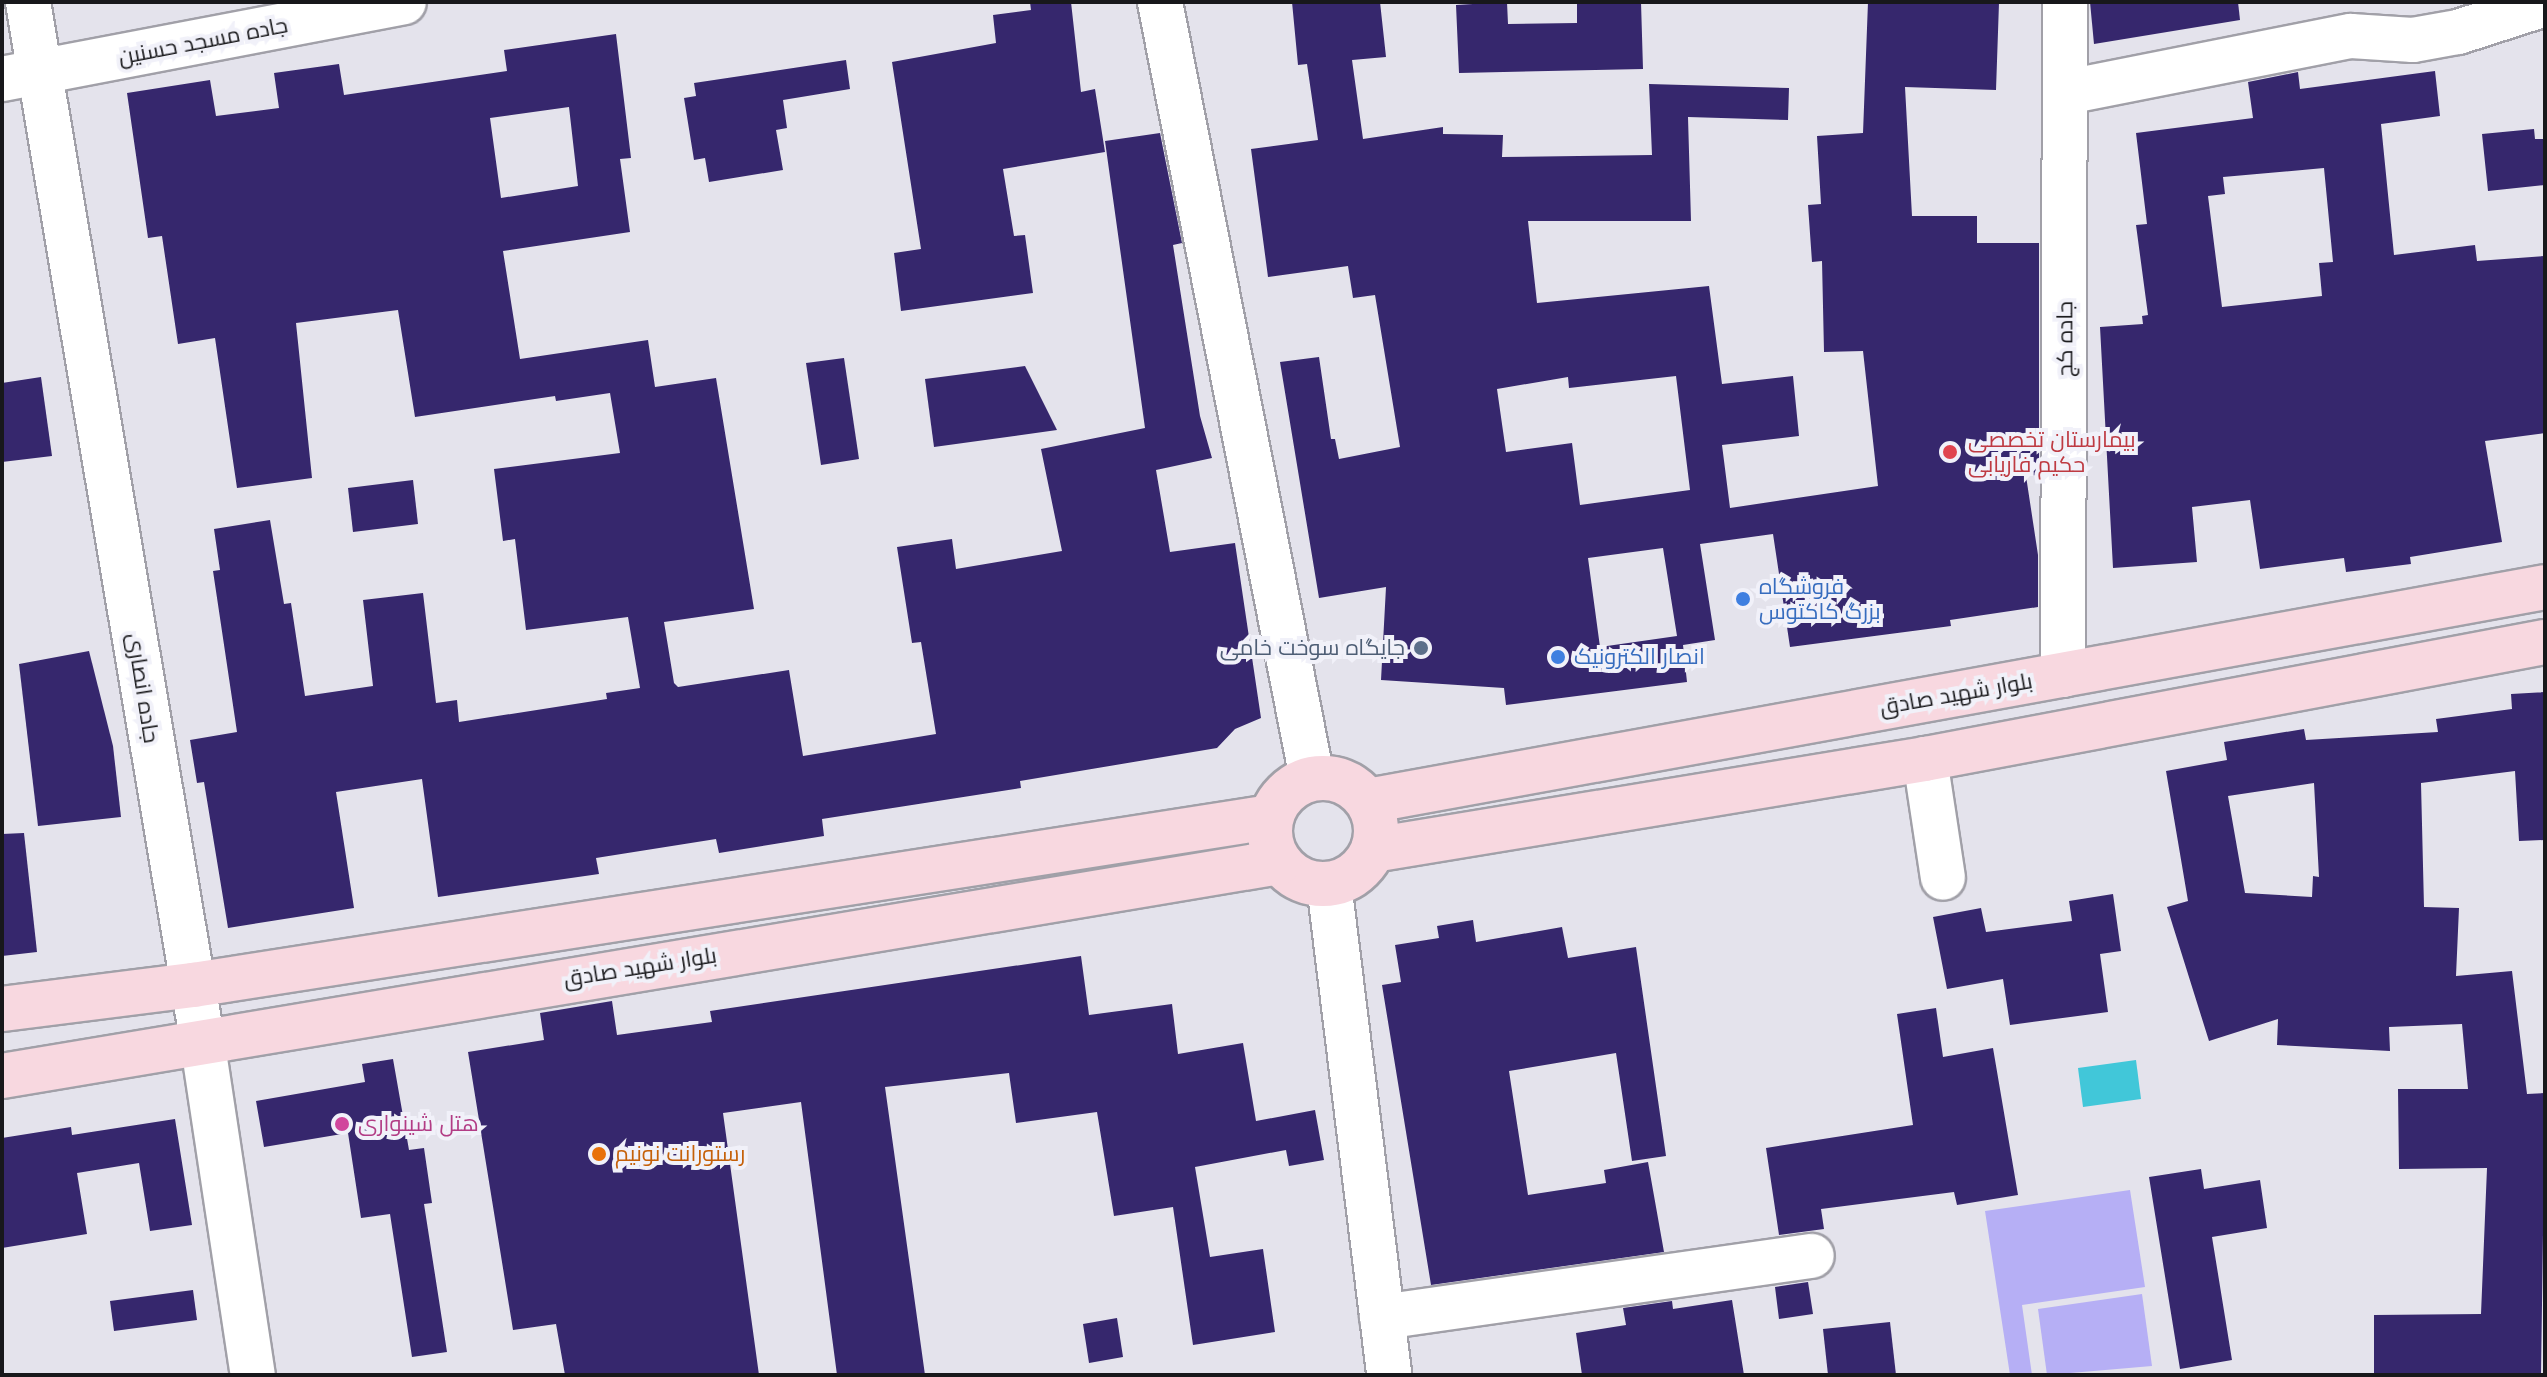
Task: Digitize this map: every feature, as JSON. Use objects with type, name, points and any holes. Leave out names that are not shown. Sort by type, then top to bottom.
[{"type":"main road","name":"بلوار شهید صادق","points":[[1368,801],[2545,587]]},
{"type":"main road","points":[[1373,850],[1925,759],[2545,642]]},
{"type":"main road","points":[[1312,778],[1344,781],[1368,801],[1376,825],[1373,850],[1356,873],[1329,884],[1301,879],[1279,862],[1269,832],[1271,817],[1294,785],[1312,778]]},
{"type":"main road","points":[[2,1009],[193,985],[1271,817]]},
{"type":"main road","name":"بلوار شهید صادق","points":[[2,1076],[202,1039],[1279,862]]},
{"type":"street","name":"جاده انصاری","points":[[28,2],[21,76],[193,985],[253,1375]]},
{"type":"street","name":"جاده مسجد حسنین","points":[[21,76],[404,2]]},
{"type":"street","points":[[1160,2],[1312,778]]},
{"type":"street","name":"جاده کج","points":[[2063,675],[2065,2]]},
{"type":"street","points":[[2067,92],[2351,36],[2413,40],[2458,32],[2545,4]]},
{"type":"street","points":[[1925,759],[1943,878]]},
{"type":"street","points":[[1329,884],[1389,1375]]},
{"type":"street","points":[[1382,1317],[1812,1256]]},
{"type":"shaded area","points":[[2130,1190],[2145,1287],[2022,1305],[2032,1375],[2010,1375],[1985,1211]]},
{"type":"shaded area","points":[[2142,1294],[2152,1366],[2047,1375],[2038,1309]]},
{"type":"water","points":[[2136,1060],[2141,1099],[2083,1107],[2078,1068]]},
{"type":"building","points":[[1030,2],[1071,2],[1081,92],[1095,89],[1105,152],[1003,169],[1014,236],[1025,235],[1033,293],[901,311],[894,253],[921,249],[892,62],[996,43],[993,15],[1031,10]]},
{"type":"building","points":[[1292,2],[1380,2],[1386,57],[1352,60],[1363,139],[1443,127],[1443,134],[1503,135],[1502,157],[1652,155],[1649,84],[1789,88],[1788,120],[1688,117],[1691,221],[1528,221],[1537,303],[1709,286],[1722,384],[1793,376],[1799,436],[1722,445],[1730,508],[1878,486],[1863,351],[1824,352],[1822,261],[1812,262],[1808,205],[1821,204],[1817,136],[1863,133],[1868,2],[1999,3],[1996,90],[1905,87],[1912,216],[1977,216],[1977,243],[2039,243],[2039,475],[2026,476],[2038,555],[2038,607],[1950,620],[1951,626],[1790,647],[1773,534],[1700,544],[1715,640],[1683,645],[1687,682],[1506,705],[1504,688],[1381,680],[1386,587],[1319,598],[1280,362],[1319,357],[1331,439],[1335,439],[1339,459],[1400,447],[1375,295],[1353,298],[1348,266],[1268,277],[1251,149],[1318,140],[1307,64],[1298,65]],"holes":[[[1676,376],[1690,490],[1580,505],[1572,443],[1506,452],[1497,389],[1568,377],[1569,388]],[[1663,548],[1677,636],[1600,647],[1588,558]]]},
{"type":"building","points":[[1507,2],[1508,24],[1577,23],[1577,2],[1641,2],[1643,69],[1459,73],[1456,5]]},
{"type":"building","points":[[2090,2],[2238,2],[2240,20],[2094,44]]},
{"type":"building","points":[[616,34],[631,158],[620,159],[630,232],[503,251],[520,359],[648,340],[655,387],[716,378],[754,609],[664,622],[674,683],[678,687],[789,670],[803,756],[936,734],[921,642],[912,643],[897,547],[952,539],[956,569],[1062,551],[1041,449],[1145,428],[1105,141],[1160,133],[1182,243],[1173,245],[1200,416],[1212,458],[1156,470],[1170,552],[1235,543],[1261,718],[1235,729],[1217,748],[1020,781],[1021,788],[822,819],[824,836],[719,853],[716,839],[596,858],[599,874],[438,897],[422,779],[336,792],[354,908],[228,928],[204,782],[197,783],[190,740],[237,732],[213,571],[220,570],[214,529],[270,520],[284,604],[291,603],[305,696],[373,686],[363,600],[423,593],[436,703],[457,700],[459,722],[607,699],[606,693],[640,688],[628,617],[526,630],[515,539],[503,541],[494,469],[620,453],[610,393],[556,401],[555,396],[415,417],[398,310],[296,323],[312,478],[237,488],[215,338],[178,344],[162,236],[148,238],[127,93],[210,80],[216,116],[279,108],[274,73],[339,64],[344,95],[507,71],[504,50]],"holes":[[[569,107],[578,186],[501,198],[490,118]]]},
{"type":"building","points":[[846,60],[850,89],[783,100],[787,128],[776,130],[783,170],[709,182],[705,158],[694,160],[684,98],[696,96],[694,83]]},
{"type":"building","points":[[2435,71],[2440,116],[2381,124],[2394,255],[2475,245],[2477,261],[2545,256],[2545,433],[2485,441],[2502,542],[2410,557],[2411,564],[2346,572],[2344,558],[2260,569],[2250,500],[2192,507],[2197,562],[2113,568],[2100,327],[2143,324],[2142,316],[2148,315],[2136,225],[2147,224],[2136,133],[2253,118],[2248,82],[2298,72],[2300,89]],"holes":[[[2324,168],[2333,262],[2319,263],[2322,296],[2222,307],[2208,196],[2225,194],[2223,177]]]},
{"type":"building","points":[[2534,129],[2535,139],[2545,139],[2545,185],[2488,191],[2482,134]]},
{"type":"building","points":[[844,358],[859,459],[821,465],[806,363]]},
{"type":"building","points":[[1025,366],[1057,430],[934,447],[925,379]]},
{"type":"building","points":[[41,377],[52,456],[2,462],[2,383]]},
{"type":"building","points":[[413,480],[418,524],[353,532],[348,488]]},
{"type":"building","points":[[89,651],[113,746],[121,817],[38,826],[19,664]]},
{"type":"building","points":[[2545,692],[2545,840],[2519,841],[2515,771],[2421,783],[2424,907],[2459,908],[2456,976],[2512,971],[2527,1094],[2545,1093],[2541,1375],[2374,1375],[2374,1315],[2481,1314],[2487,1168],[2399,1169],[2398,1089],[2468,1089],[2462,1024],[2389,1027],[2390,1051],[2277,1045],[2278,1019],[2209,1041],[2167,907],[2188,901],[2166,771],[2227,760],[2224,742],[2304,729],[2306,740],[2438,732],[2436,719],[2512,709],[2511,694]],"holes":[[[2314,783],[2319,877],[2313,876],[2312,897],[2245,893],[2228,796]]]},
{"type":"building","points":[[24,833],[37,952],[2,956],[2,834]]},
{"type":"building","points":[[2113,894],[2121,951],[2100,954],[2108,1012],[2010,1025],[2003,979],[1947,989],[1933,917],[1981,908],[1986,932],[2072,921],[2069,901]]},
{"type":"building","points":[[1473,920],[1476,942],[1562,927],[1568,958],[1636,947],[1666,1156],[1632,1161],[1616,1053],[1509,1071],[1528,1195],[1606,1183],[1604,1170],[1648,1162],[1664,1252],[1431,1285],[1382,985],[1401,982],[1395,945],[1439,938],[1437,926]]},
{"type":"building","points":[[1081,956],[1089,1015],[1172,1004],[1178,1054],[1243,1043],[1256,1121],[1315,1110],[1324,1160],[1289,1166],[1286,1150],[1195,1167],[1210,1257],[1263,1249],[1275,1332],[1193,1345],[1173,1207],[1114,1216],[1097,1112],[1016,1123],[1009,1073],[885,1087],[925,1375],[837,1375],[801,1102],[723,1113],[759,1375],[565,1375],[556,1324],[513,1330],[468,1052],[544,1040],[540,1013],[612,1001],[617,1035],[712,1022],[710,1011]]},
{"type":"building","points":[[1936,1008],[1943,1057],[1993,1048],[2018,1195],[1957,1205],[1954,1192],[1821,1209],[1824,1229],[1779,1235],[1766,1148],[1913,1125],[1897,1014]]},
{"type":"building","points":[[393,1059],[409,1150],[424,1148],[432,1203],[424,1204],[447,1352],[412,1357],[390,1214],[361,1218],[348,1133],[264,1147],[256,1101],[365,1082],[362,1064]]},
{"type":"building","points":[[175,1119],[192,1225],[150,1231],[139,1163],[77,1173],[87,1234],[2,1248],[2,1138],[71,1127],[72,1135]]},
{"type":"building","points":[[2201,1169],[2204,1189],[2260,1180],[2267,1228],[2212,1237],[2232,1360],[2180,1369],[2149,1177]]},
{"type":"building","points":[[1808,1282],[1813,1314],[1779,1319],[1775,1287]]},
{"type":"building","points":[[193,1290],[197,1320],[114,1331],[110,1301]]},
{"type":"building","points":[[1732,1300],[1744,1375],[1582,1375],[1576,1333],[1626,1325],[1623,1308],[1672,1301],[1673,1309]]},
{"type":"building","points":[[1117,1318],[1123,1357],[1089,1363],[1083,1324]]},
{"type":"building","points":[[1890,1322],[1896,1375],[1828,1375],[1823,1329]]},
{"type":"place","name":"بیمارستان تخصصی حکیم فاریابی","points":[[1950,452]]},
{"type":"place","name":"فروشگاه بزرگ کاکتوس","points":[[1743,599]]},
{"type":"place","name":"جایگاه سوخت خامی","points":[[1421,648]]},
{"type":"place","name":"انصار الکترونیک","points":[[1558,657]]},
{"type":"place","name":"هتل شینواری","points":[[342,1124]]},
{"type":"place","name":"رستورانت نونیم","points":[[599,1154]]}]
